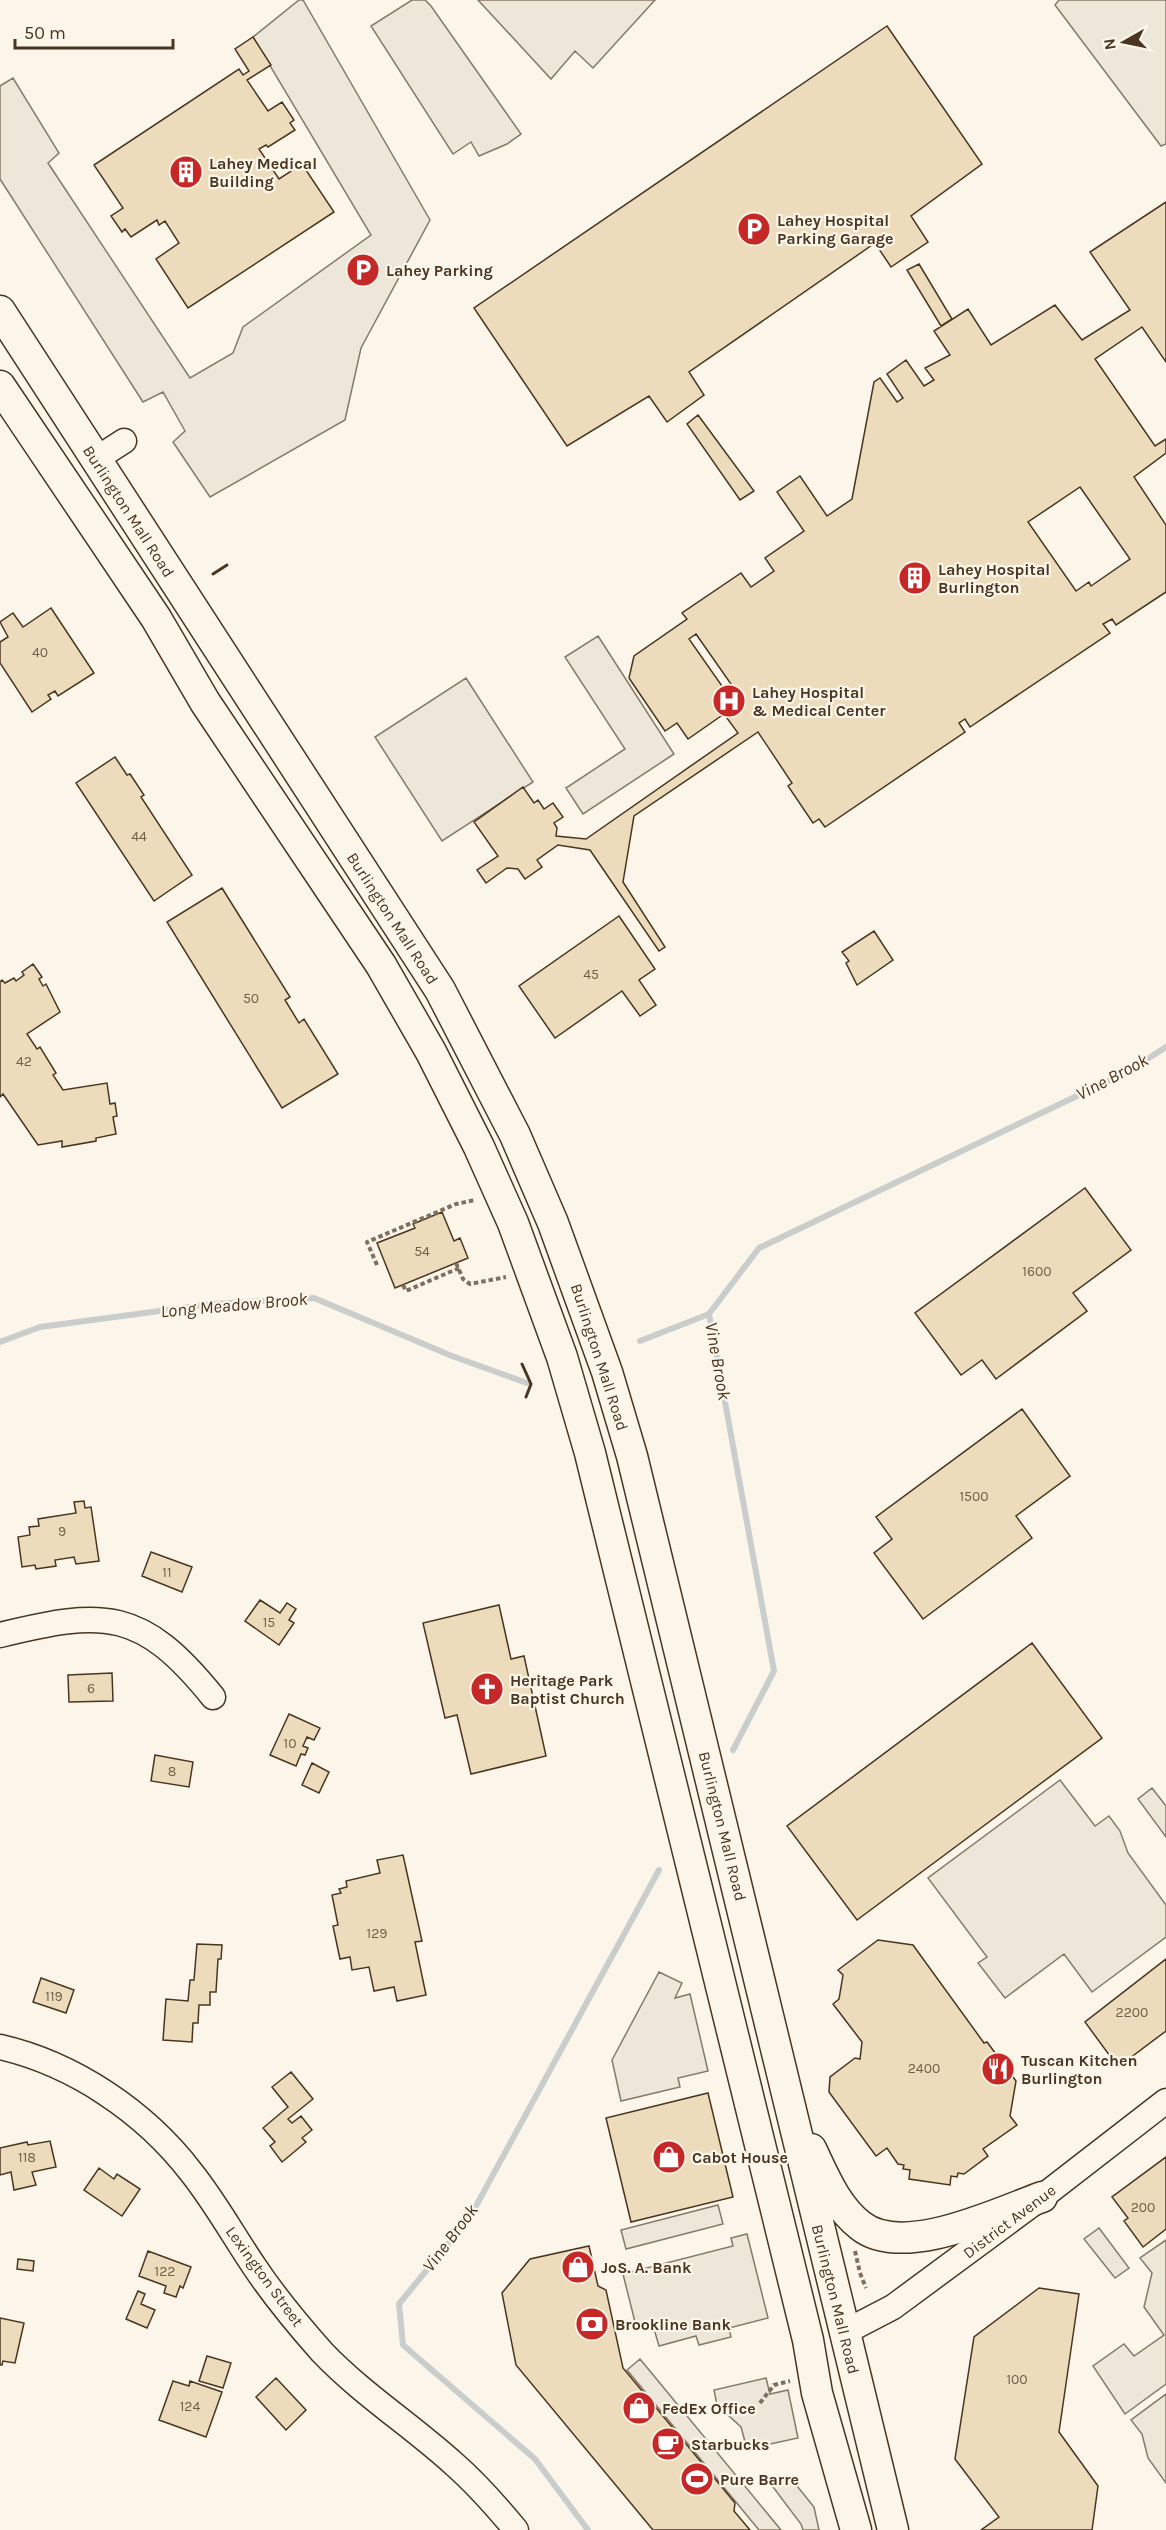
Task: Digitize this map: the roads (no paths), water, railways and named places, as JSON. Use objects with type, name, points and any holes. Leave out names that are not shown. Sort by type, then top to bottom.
[{"type":"main road","name":"Burlington Mall Road","points":[[0,311],[440,990],[510,1126],[553,1223],[607,1372],[633,1456],[893,2530]]},
{"type":"main road","points":[[0,386],[156,618],[205,702],[381,965],[447,1081],[513,1223],[562,1357],[590,1453],[808,2340],[817,2393],[856,2530]]},
{"type":"main road","points":[[788,2103],[836,2199],[861,2226],[877,2234],[912,2237],[944,2232],[1042,2197]]},
{"type":"main road","points":[[808,2340],[845,2332]]},
{"type":"street","points":[[96,459],[124,441]]},
{"type":"street","points":[[0,1635],[66,1620],[92,1619],[115,1622],[135,1628],[167,1647],[182,1660],[213,1697]]},
{"type":"street","name":"Lexington Street","points":[[0,2047],[42,2061],[82,2079],[120,2103],[150,2127],[191,2172],[255,2268],[323,2352],[375,2401],[465,2473],[516,2530]]},
{"type":"street","name":"District Avenue","points":[[845,2332],[891,2308],[1042,2197],[1166,2101]]},
{"type":"waterway","name":"Vine Brook","points":[[733,1750],[774,1671],[709,1314],[759,1248],[1127,1072],[1166,1047]]},
{"type":"waterway","name":"Long Meadow Brook","points":[[0,1342],[40,1327],[212,1304],[314,1298],[452,1356],[527,1383]]},
{"type":"waterway","name":"Long Meadow Brook","points":[[640,1341],[709,1314]]},
{"type":"waterway","name":"Vine Brook","points":[[588,2530],[535,2459],[403,2345],[399,2304],[470,2217],[659,1870]]},
{"type":"place","name":"Lahey Medical Building","points":[[186,172]]},
{"type":"place","name":"Lahey Hospital Parking Garage","points":[[754,229]]},
{"type":"place","name":"Lahey Parking","points":[[363,270]]},
{"type":"place","name":"Lahey Hospital Burlington","points":[[915,578]]},
{"type":"place","name":"Lahey Hospital & Medical Center","points":[[729,701]]},
{"type":"place","name":"Heritage Park Baptist Church","points":[[487,1689]]},
{"type":"place","name":"Tuscan Kitchen Burlington","points":[[998,2069]]},
{"type":"place","name":"Cabot House","points":[[669,2157]]},
{"type":"place","name":"JoS. A. Bank","points":[[578,2267]]},
{"type":"place","name":"Brookline Bank","points":[[592,2324]]},
{"type":"place","name":"FedEx Office","points":[[639,2408]]},
{"type":"place","name":"Starbucks","points":[[668,2444]]},
{"type":"place","name":"Pure Barre","points":[[697,2479]]}]
